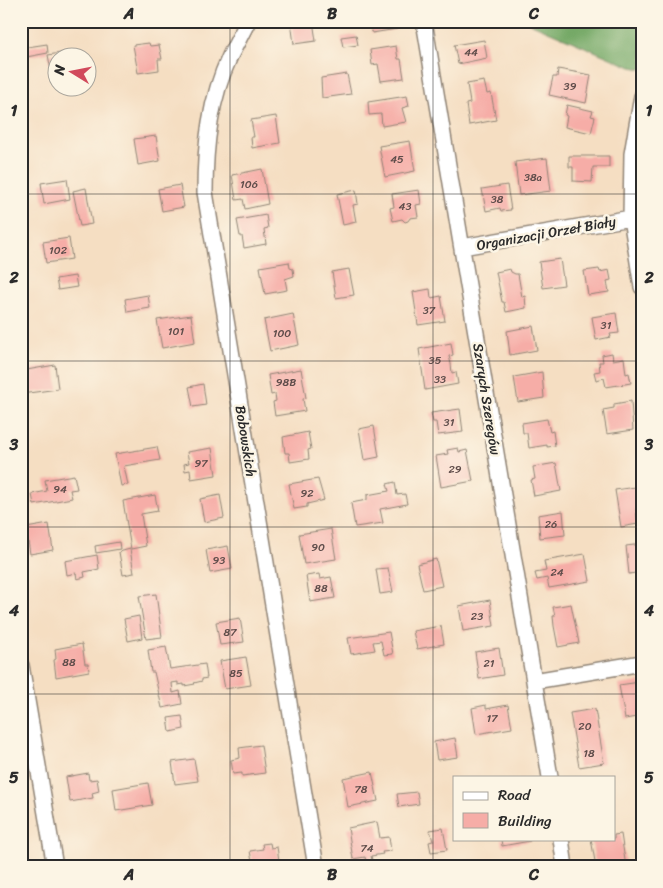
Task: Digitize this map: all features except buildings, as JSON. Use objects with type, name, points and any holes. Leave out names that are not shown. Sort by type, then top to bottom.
[{"type":"street","name":"Bobowskich","points":[[248,21],[220,79],[212,107],[205,157],[205,192],[316,867]]},
{"type":"street","name":"Szarych Szeregów","points":[[424,21],[550,776]]},
{"type":"street","name":"Organizacji Orzeł Biały","points":[[642,96],[632,154],[631,218],[642,287]]},
{"type":"street","name":"Organizacji Orzeł Biały","points":[[462,247],[631,218]]},
{"type":"street","points":[[534,681],[642,663]]},
{"type":"street","points":[[21,665],[55,867]]},
{"type":"street","points":[[561,840],[565,867]]},
{"type":"green space","points":[[525,21],[642,21],[642,69],[631,67]]}]
